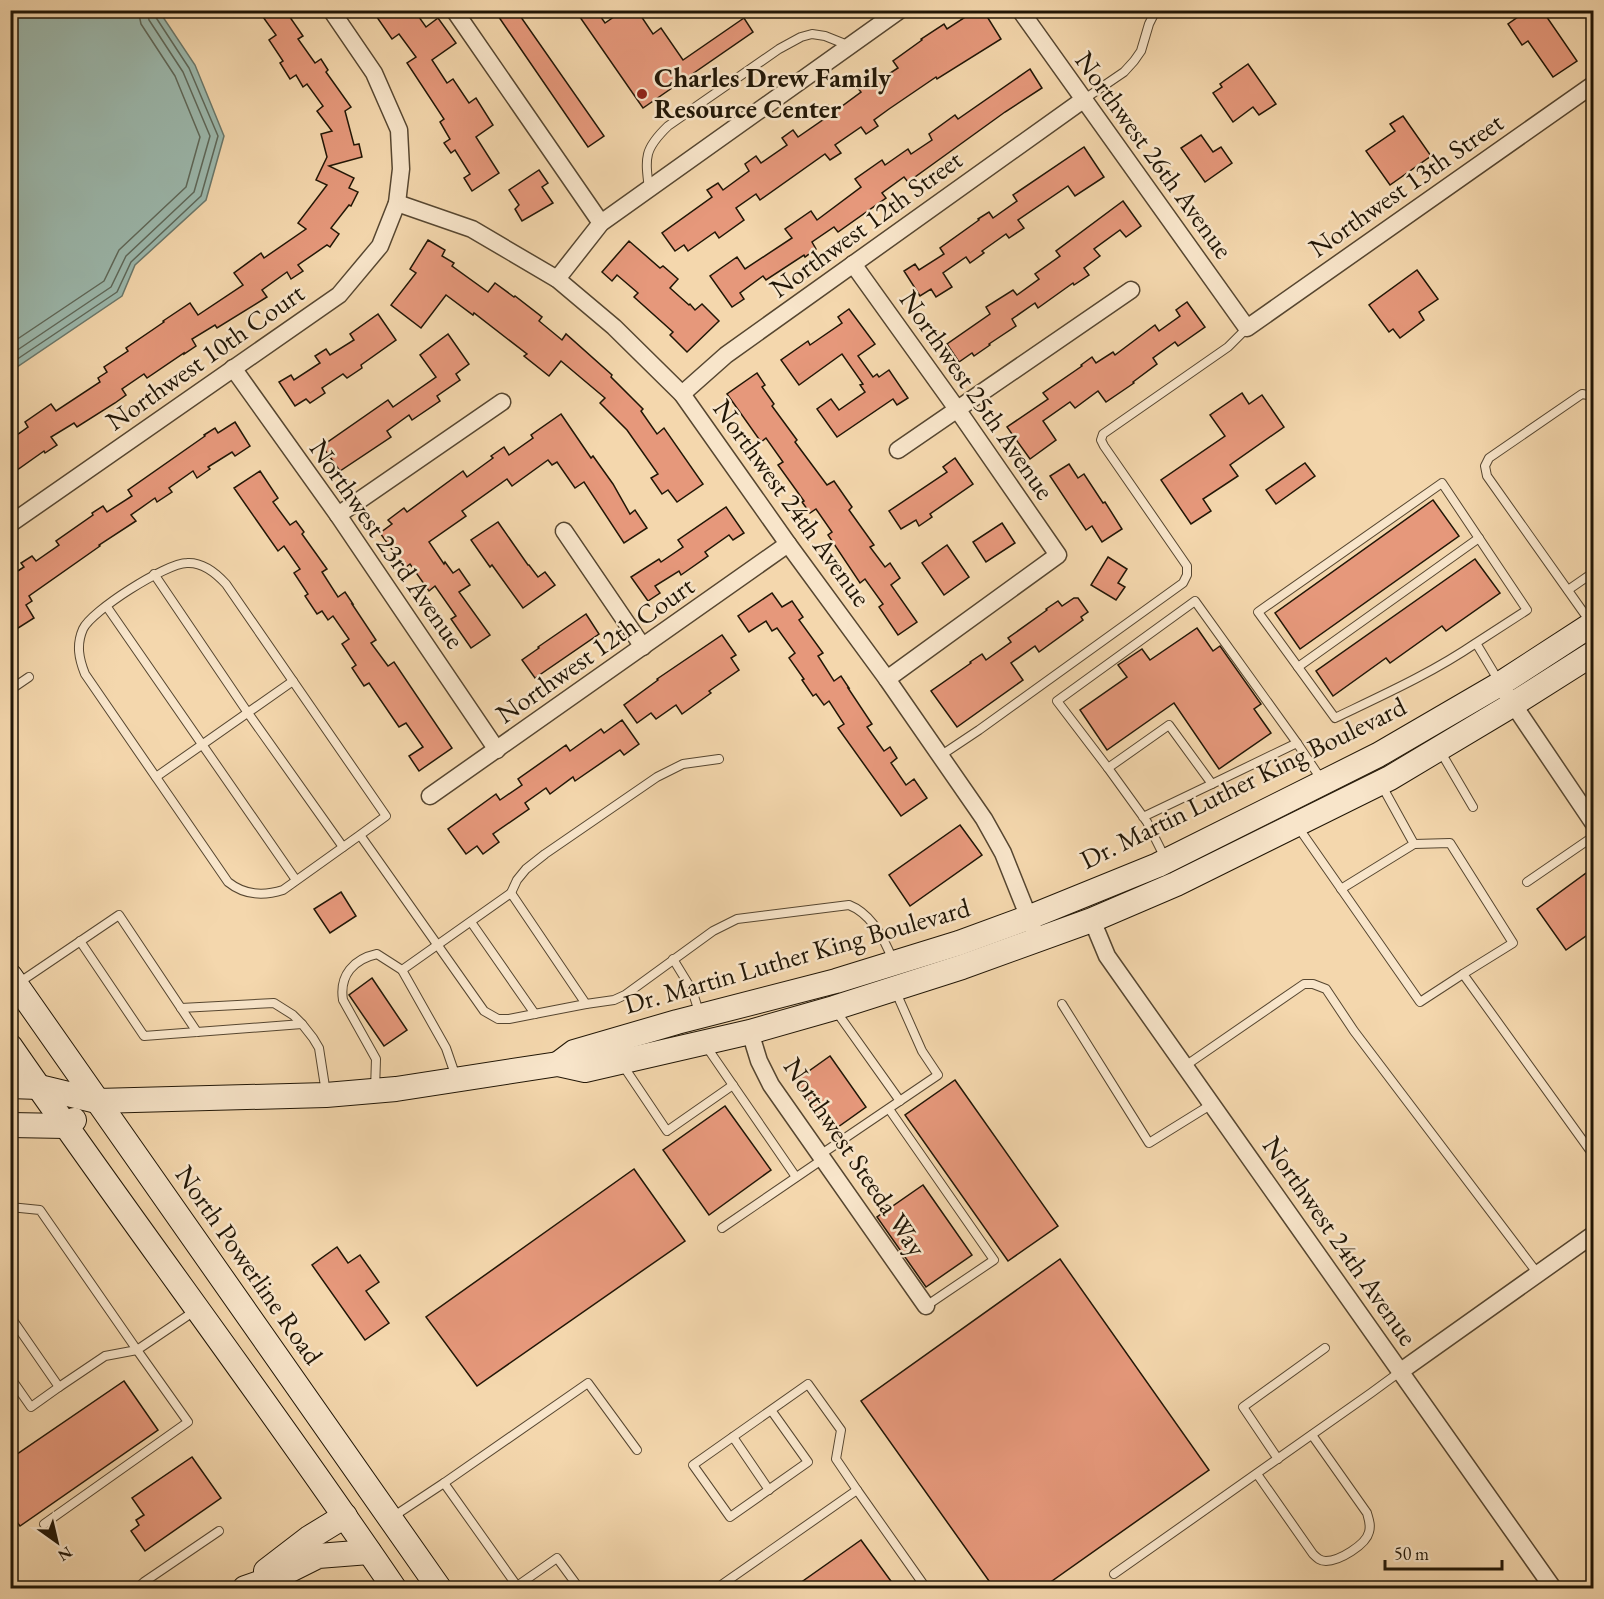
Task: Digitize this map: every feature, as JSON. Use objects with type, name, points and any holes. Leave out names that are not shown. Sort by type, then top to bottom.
[{"type":"main road","name":"Dr. Martin Luther King Boulevard","points":[[558,1064],[574,1052],[836,981],[959,943],[1030,917],[1166,861],[1378,755],[1500,684],[1593,623]]},
{"type":"main road","name":"Dr. Martin Luther King Boulevard","points":[[10,1086],[39,1087],[97,1101],[326,1095],[396,1089],[558,1064],[585,1070],[750,1032],[895,990],[1092,920],[1176,884],[1380,783],[1512,705],[1593,653]]},
{"type":"main road","points":[[1092,920],[1120,895],[1196,860],[1212,838]]},
{"type":"main road","name":"North Powerline Road","points":[[13,981],[439,1588]]},
{"type":"main road","points":[[10,1046],[394,1588]]},
{"type":"main road","points":[[10,1125],[66,1126],[97,1101]]},
{"type":"main road","points":[[307,1464],[344,1487],[352,1490],[369,1489]]},
{"type":"main road","points":[[244,1588],[309,1538],[345,1516],[359,1518],[376,1527],[425,1569]]},
{"type":"main road","points":[[244,1588],[274,1578],[318,1556],[369,1552]]},
{"type":"street","name":"Northwest 10th Court","points":[[10,524],[339,295],[380,246],[397,203],[401,169],[399,130],[374,73],[331,10]]},
{"type":"street","points":[[454,10],[601,223]]},
{"type":"street","name":"Northwest 26th Avenue","points":[[1020,10],[1247,328]]},
{"type":"street","points":[[556,279],[601,223],[896,12]]},
{"type":"street","name":"Northwest 13th Street","points":[[1247,328],[1593,84]]},
{"type":"street","name":"Northwest 12th Street","points":[[682,394],[726,355],[1083,100]]},
{"type":"street","name":"Northwest 24th Avenue","points":[[397,203],[472,229],[556,279],[614,327],[682,394],[887,679],[984,819],[1004,853],[1037,940]]},
{"type":"street","name":"Northwest 25th Avenue","points":[[853,264],[1058,555],[887,679]]},
{"type":"street","points":[[898,450],[1131,290]]},
{"type":"street","name":"Northwest 23rd Avenue","points":[[233,369],[338,515],[497,750]]},
{"type":"street","points":[[338,515],[502,402]]},
{"type":"street","points":[[564,531],[643,647]]},
{"type":"street","name":"Northwest 12th Court","points":[[430,796],[788,544]]},
{"type":"street","points":[[1500,684],[1593,824]]},
{"type":"street","name":"Northwest 24th Avenue","points":[[1092,920],[1107,956],[1553,1588]]},
{"type":"street","name":"Northwest Steeda Way","points":[[750,1032],[759,1061],[771,1085],[926,1306]]},
{"type":"street","points":[[1401,1371],[1593,1234]]},
{"type":"lane","points":[[1083,100],[1124,72],[1134,61],[1142,51],[1149,24],[1156,10]]},
{"type":"lane","points":[[649,189],[647,156],[658,135],[668,126],[779,49],[801,37],[812,34],[825,36],[850,46]]},
{"type":"lane","points":[[940,756],[1183,583],[1187,575],[1187,566],[1101,440],[1103,434],[1228,347],[1247,328]]},
{"type":"lane","points":[[1593,396],[1582,394],[1489,458],[1485,466],[1487,476],[1593,623]]},
{"type":"lane","points":[[1442,483],[1479,538],[1527,610],[1460,654],[1402,686],[1335,718],[1258,612],[1442,483]]},
{"type":"lane","points":[[1298,667],[1479,538]]},
{"type":"lane","points":[[185,562],[195,563],[212,571],[226,584],[387,816],[283,890],[264,893],[248,892],[228,882],[84,674],[78,655],[84,627],[91,618],[107,607],[163,569],[185,562]]},
{"type":"lane","points":[[1568,590],[1593,572]]},
{"type":"lane","points":[[154,574],[248,713],[343,847]]},
{"type":"lane","points":[[1166,861],[1143,817],[1057,701],[1195,601],[1297,743],[1321,783]]},
{"type":"lane","points":[[107,607],[296,880]]},
{"type":"lane","points":[[1476,643],[1500,684]]},
{"type":"lane","points":[[10,690],[29,677]]},
{"type":"lane","points":[[156,777],[293,681]]},
{"type":"lane","points":[[1108,768],[1169,725],[1212,784]]},
{"type":"lane","points":[[1143,817],[1297,743]]},
{"type":"lane","points":[[1439,749],[1473,807]]},
{"type":"lane","points":[[402,970],[511,893],[517,880],[526,869],[545,854],[657,777],[683,764],[719,759]]},
{"type":"lane","points":[[1380,783],[1414,844]]},
{"type":"lane","points":[[1296,824],[1313,850],[1420,1002],[1513,943],[1450,843],[1414,844],[1341,889]]},
{"type":"lane","points":[[360,836],[484,1011],[498,1019],[614,1000],[625,995],[712,931],[737,919],[849,906],[865,914],[888,946],[894,963]]},
{"type":"lane","points":[[1527,882],[1593,836]]},
{"type":"lane","points":[[511,893],[586,1004]]},
{"type":"lane","points":[[13,981],[119,915],[197,1032]]},
{"type":"lane","points":[[471,922],[535,1014]]},
{"type":"lane","points":[[80,941],[144,1036],[302,1024]]},
{"type":"lane","points":[[375,1090],[376,1059],[343,1000],[341,991],[346,973],[354,964],[362,958],[377,954],[402,970],[446,1048],[457,1080]]},
{"type":"lane","points":[[673,959],[692,990],[700,1016]]},
{"type":"lane","points":[[1463,974],[1593,1156]]},
{"type":"lane","points":[[1185,1066],[1304,984],[1313,984],[1326,989],[1354,1031],[1538,1274]]},
{"type":"lane","points":[[722,1228],[938,1075],[922,1051],[895,990]]},
{"type":"lane","points":[[181,1008],[274,1003],[293,1015],[313,1038],[318,1048],[326,1095]]},
{"type":"lane","points":[[1062,1004],[1149,1143],[1212,1104]]},
{"type":"lane","points":[[834,1008],[900,1101]]},
{"type":"lane","points":[[704,1043],[796,1177]]},
{"type":"lane","points":[[620,1062],[667,1131],[733,1085]]},
{"type":"lane","points":[[889,1108],[994,1260],[926,1306]]},
{"type":"lane","points":[[10,1207],[40,1210],[189,1422],[44,1524]]},
{"type":"lane","points":[[10,1377],[31,1407],[105,1356],[137,1350],[196,1309]]},
{"type":"lane","points":[[10,1316],[59,1387]]},
{"type":"lane","points":[[1278,1458],[1243,1407],[1325,1348]]},
{"type":"lane","points":[[1114,1574],[1401,1371]]},
{"type":"lane","points":[[390,1519],[588,1383],[637,1450]]},
{"type":"lane","points":[[771,1410],[808,1462],[730,1518],[693,1466],[733,1437],[771,1410],[808,1384],[841,1430],[836,1460],[926,1588]]},
{"type":"lane","points":[[1257,1473],[1313,1554],[1320,1560],[1338,1559],[1366,1540],[1370,1528],[1367,1513],[1312,1435]]},
{"type":"lane","points":[[733,1437],[769,1490]]},
{"type":"lane","points":[[444,1483],[517,1586],[557,1558],[579,1588]]},
{"type":"lane","points":[[717,1588],[857,1490]]},
{"type":"lane","points":[[137,1588],[219,1531]]},
{"type":"water","points":[[11,10],[159,11],[195,65],[224,136],[206,200],[135,265],[122,296],[11,371]]},
{"type":"building","points":[[258,10],[285,10],[303,36],[298,39],[315,63],[321,59],[328,70],[326,72],[351,107],[345,111],[354,145],[359,144],[362,157],[329,166],[354,178],[349,188],[358,192],[351,206],[349,205],[331,228],[339,234],[330,247],[327,245],[298,265],[303,271],[291,279],[287,272],[262,290],[267,297],[217,328],[215,325],[192,339],[196,346],[147,378],[144,374],[122,389],[126,395],[77,427],[74,423],[51,437],[57,445],[45,453],[44,451],[10,475],[10,440],[28,427],[25,422],[51,404],[56,411],[100,382],[98,378],[107,372],[104,367],[128,351],[126,348],[190,303],[198,315],[243,285],[234,273],[261,253],[264,258],[306,229],[298,223],[327,185],[316,180],[327,157],[321,134],[332,131],[317,111],[323,106],[307,84],[303,87],[296,75],[290,79],[280,63],[283,61],[269,40],[276,35]]},
{"type":"building","points":[[372,10],[414,10],[426,27],[438,18],[456,43],[432,60],[447,83],[453,79],[469,103],[476,98],[493,125],[476,137],[499,173],[472,191],[464,178],[470,174],[455,150],[451,153],[444,143],[450,139],[440,122],[444,119],[407,63],[416,57],[399,34],[392,39]]},
{"type":"building","points":[[494,10],[516,10],[604,136],[588,147]]},
{"type":"building","points":[[575,10],[596,10],[605,23],[624,10],[637,10],[653,34],[661,28],[683,60],[744,18],[753,32],[643,108]]},
{"type":"building","points":[[976,10],[983,10],[1001,39],[937,79],[936,77],[889,109],[874,120],[878,126],[866,134],[861,127],[835,145],[841,153],[830,160],[825,154],[760,200],[756,194],[736,208],[744,220],[719,238],[715,232],[688,251],[684,245],[675,251],[662,233],[712,197],[707,190],[718,183],[723,190],[749,171],[745,164],[756,156],[761,163],[787,145],[782,138],[793,130],[798,137],[824,119],[819,112],[828,105],[834,112],[861,92],[856,86],[866,78],[872,85],[898,68],[893,61],[921,39],[944,24],[947,29]]},
{"type":"building","points":[[1528,10],[1542,10],[1577,61],[1553,77],[1528,41],[1522,45],[1508,24]]},
{"type":"building","points":[[1248,64],[1276,104],[1259,115],[1253,107],[1233,122],[1213,93],[1222,87],[1220,84]]},
{"type":"building","points":[[1030,69],[1042,88],[908,182],[904,177],[882,193],[886,198],[838,232],[834,227],[812,242],[816,249],[805,257],[804,255],[766,280],[763,276],[740,293],[744,299],[732,307],[710,276],[737,257],[745,269],[792,238],[785,229],[811,211],[817,220],[861,187],[855,179],[882,160],[885,165],[908,149],[911,154],[932,140],[929,134],[955,115],[958,119]]},
{"type":"building","points":[[1403,116],[1431,156],[1390,185],[1366,151],[1395,131],[1390,124]]},
{"type":"building","points":[[1201,135],[1213,152],[1221,147],[1232,163],[1205,182],[1181,148]]},
{"type":"building","points":[[1084,147],[1104,177],[1075,196],[1068,186],[1018,220],[1024,228],[1009,238],[1006,234],[982,251],[984,253],[970,263],[966,257],[943,273],[952,287],[936,297],[931,289],[920,296],[904,271],[915,264],[919,270],[944,254],[940,248],[989,212],[993,218],[1017,201],[1013,195]]},
{"type":"building","points":[[539,170],[548,183],[542,187],[553,203],[522,221],[515,209],[519,205],[509,190]]},
{"type":"building","points":[[1123,201],[1141,226],[1126,237],[1120,230],[1094,249],[1100,256],[1084,268],[1089,275],[1074,285],[1073,283],[1038,308],[1035,303],[1012,319],[1016,326],[974,356],[972,353],[959,362],[947,344],[990,314],[986,307],[1013,290],[1017,295],[1039,279],[1035,274],[1060,256],[1056,251]]},
{"type":"building","points":[[428,240],[445,250],[442,256],[454,263],[452,266],[488,292],[495,283],[542,317],[539,321],[562,340],[566,334],[612,375],[611,377],[643,409],[641,411],[657,434],[664,428],[703,484],[677,502],[668,490],[662,494],[651,478],[658,474],[627,430],[600,403],[605,398],[561,361],[549,376],[524,356],[527,354],[474,313],[473,315],[446,295],[421,328],[391,305],[416,273],[410,269]]},
{"type":"building","points":[[629,241],[660,268],[663,266],[678,279],[670,288],[689,305],[695,310],[702,304],[719,321],[687,352],[670,335],[673,332],[634,297],[638,293],[617,275],[612,281],[602,272]]},
{"type":"building","points":[[1417,270],[1438,299],[1419,312],[1424,320],[1400,338],[1393,329],[1389,332],[1369,305]]},
{"type":"building","points":[[1187,302],[1205,327],[1178,346],[1175,342],[1153,358],[1157,364],[1106,402],[1098,391],[1075,408],[1070,402],[1043,421],[1056,440],[1030,459],[1007,427],[1048,399],[1043,393],[1092,357],[1096,363],[1113,352],[1115,355],[1155,325],[1159,331],[1180,316],[1176,310]]},
{"type":"building","points":[[849,309],[875,344],[858,356],[873,377],[877,374],[879,377],[889,370],[908,398],[897,405],[893,399],[837,437],[817,409],[831,399],[839,410],[865,392],[860,385],[863,384],[842,354],[799,385],[781,360],[808,341],[810,345],[842,323],[838,317]]},
{"type":"building","points":[[378,314],[396,340],[347,378],[343,374],[322,388],[325,393],[310,403],[306,399],[295,406],[279,382],[291,375],[294,380],[320,363],[315,356],[326,349],[330,355],[354,340],[350,334]]},
{"type":"building","points":[[448,334],[469,364],[456,374],[460,380],[437,396],[440,401],[412,420],[409,415],[387,431],[391,437],[340,471],[322,446],[388,400],[393,407],[436,377],[420,355]]},
{"type":"building","points":[[757,373],[765,385],[762,387],[774,404],[772,406],[797,440],[795,442],[827,485],[834,481],[852,507],[849,510],[874,545],[870,547],[885,567],[890,563],[900,578],[891,585],[917,622],[898,635],[879,607],[883,604],[865,579],[860,583],[828,535],[832,532],[816,509],[810,513],[802,502],[804,501],[778,465],[783,462],[766,438],[761,442],[727,394]]},
{"type":"building","points":[[1242,393],[1249,404],[1262,395],[1284,427],[1230,465],[1238,476],[1203,499],[1211,511],[1191,524],[1161,480],[1225,436],[1210,415]]},
{"type":"building","points":[[561,414],[591,458],[593,456],[613,484],[630,514],[635,510],[647,528],[624,543],[584,482],[575,488],[557,462],[552,465],[548,460],[512,486],[507,479],[462,511],[466,516],[429,542],[444,564],[445,562],[453,573],[459,569],[470,585],[459,592],[490,635],[471,648],[451,619],[456,616],[435,586],[429,591],[410,564],[405,568],[380,533],[392,524],[388,520],[404,508],[407,512],[463,471],[467,477],[504,447],[509,455],[533,438],[531,435]]},
{"type":"building","points":[[235,422],[250,446],[235,456],[232,452],[208,467],[210,469],[197,478],[193,471],[169,488],[172,492],[157,502],[155,498],[131,515],[136,521],[29,596],[32,601],[26,605],[34,618],[15,630],[10,624],[10,576],[24,567],[21,563],[32,556],[36,561],[59,545],[56,541],[93,515],[92,513],[103,506],[107,512],[132,496],[128,490],[204,435],[215,428],[218,433]]},
{"type":"building","points":[[955,458],[973,484],[930,514],[932,517],[919,526],[916,520],[901,529],[889,511],[947,472],[943,467]]},
{"type":"building","points":[[1305,463],[1315,476],[1276,504],[1266,490]]},
{"type":"building","points":[[1069,464],[1078,478],[1084,474],[1122,529],[1102,542],[1092,526],[1086,530],[1050,476]]},
{"type":"building","points":[[260,471],[278,498],[273,502],[290,525],[296,521],[304,532],[302,534],[327,569],[322,572],[338,597],[345,592],[376,640],[371,643],[388,666],[394,662],[452,748],[419,771],[409,756],[423,747],[406,723],[399,727],[369,683],[364,686],[352,668],[356,665],[342,644],[349,639],[333,616],[328,620],[322,611],[317,614],[305,596],[308,594],[294,573],[300,569],[284,546],[278,551],[234,488]]},
{"type":"building","points":[[1433,500],[1459,536],[1300,649],[1275,613]]},
{"type":"building","points":[[726,507],[744,533],[733,540],[729,535],[705,552],[708,556],[681,575],[679,571],[655,586],[660,593],[648,601],[631,577],[659,559],[661,562],[683,547],[678,540]]},
{"type":"building","points":[[498,522],[538,577],[545,572],[555,585],[523,608],[471,540]]},
{"type":"building","points":[[1002,523],[1015,543],[986,562],[973,542]]},
{"type":"building","points":[[947,545],[969,577],[944,595],[922,563]]},
{"type":"building","points":[[1108,557],[1127,569],[1118,583],[1125,587],[1116,600],[1091,585]]},
{"type":"building","points":[[1475,559],[1500,593],[1446,631],[1442,626],[1390,663],[1386,658],[1333,696],[1316,671]]},
{"type":"building","points":[[772,593],[782,607],[792,601],[803,617],[799,620],[823,653],[818,656],[834,681],[841,676],[872,724],[867,727],[884,751],[890,747],[897,758],[891,763],[906,785],[914,779],[927,798],[901,816],[838,728],[844,724],[829,701],[824,705],[816,694],[813,696],[802,680],[804,679],[789,658],[795,653],[777,628],[772,631],[766,621],[749,632],[738,616]]},
{"type":"building","points":[[1078,598],[1088,612],[1081,617],[1083,620],[1039,652],[1035,646],[1011,663],[1023,680],[957,727],[931,691],[982,654],[986,660],[1011,642],[1008,638],[1058,601],[1062,606]]},
{"type":"building","points":[[586,614],[599,634],[535,678],[522,660]]},
{"type":"building","points":[[1197,628],[1213,651],[1220,646],[1261,704],[1254,709],[1271,733],[1219,769],[1174,703],[1107,750],[1080,710],[1127,677],[1118,665],[1142,649],[1150,660]]},
{"type":"building","points":[[722,635],[736,655],[731,658],[739,670],[682,714],[676,705],[656,719],[651,713],[637,723],[624,705],[657,679]]},
{"type":"building","points":[[622,720],[639,744],[624,755],[620,750],[575,781],[573,777],[550,794],[546,788],[525,803],[529,809],[493,834],[499,842],[483,854],[477,846],[466,854],[448,829],[496,794],[500,800],[522,785],[518,779],[566,745],[570,751],[601,729],[604,733]]},
{"type":"building","points":[[960,825],[982,855],[910,906],[889,875]]},
{"type":"building","points":[[1593,868],[1593,931],[1566,950],[1537,909]]},
{"type":"building","points":[[341,892],[356,916],[330,933],[314,909]]},
{"type":"building","points":[[372,978],[407,1030],[384,1046],[349,995]]},
{"type":"building","points":[[830,1056],[866,1107],[831,1132],[795,1081]]},
{"type":"building","points":[[955,1080],[1058,1226],[1008,1261],[905,1115]]},
{"type":"building","points":[[725,1106],[771,1170],[709,1215],[663,1150]]},
{"type":"building","points":[[634,1169],[685,1241],[477,1386],[426,1317]]},
{"type":"building","points":[[923,1185],[972,1255],[926,1287],[877,1217]]},
{"type":"building","points":[[337,1247],[348,1263],[360,1255],[379,1282],[366,1291],[389,1323],[365,1340],[312,1265]]},
{"type":"building","points":[[1060,1259],[1209,1470],[1042,1588],[994,1588],[861,1401]]},
{"type":"building","points":[[124,1381],[158,1430],[20,1526],[10,1513],[10,1459]]},
{"type":"building","points":[[192,1457],[221,1498],[145,1551],[131,1531],[139,1525],[136,1520],[144,1515],[132,1498]]},
{"type":"building","points":[[861,1540],[896,1588],[793,1588]]},
{"type":"place","name":"Charles Drew Family Resource Center","points":[[642,94]]}]
